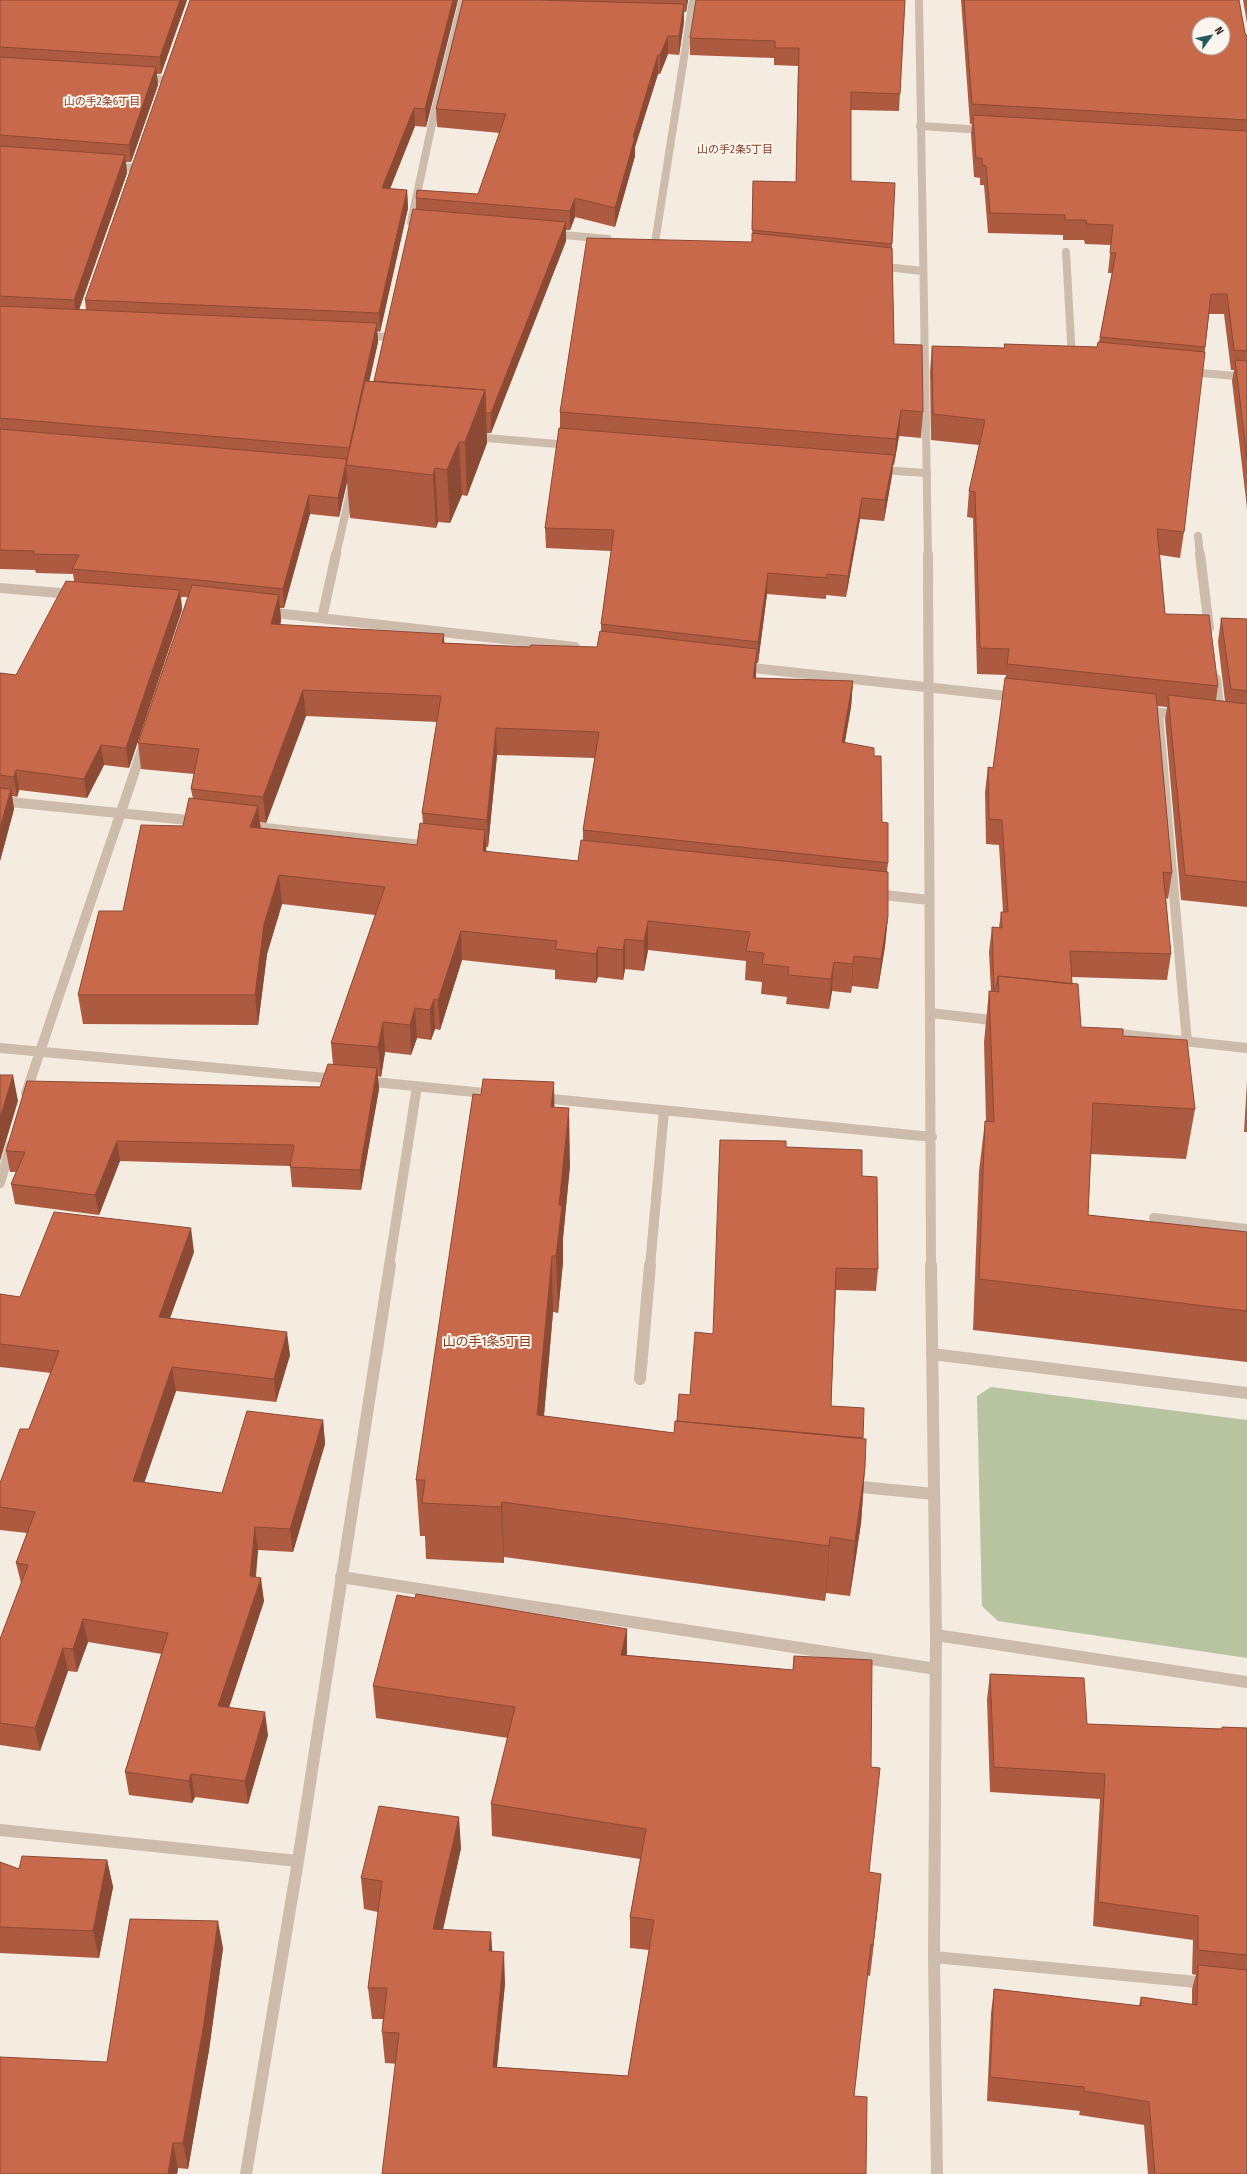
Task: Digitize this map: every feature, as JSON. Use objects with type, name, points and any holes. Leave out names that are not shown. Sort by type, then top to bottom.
[{"type":"street","points":[[413,225],[464,11],[463,0]]},
{"type":"street","points":[[655,243],[693,0]]},
{"type":"street","points":[[919,0],[923,345],[928,473],[930,688],[929,900],[932,1137],[932,1354],[936,1635],[934,1957],[937,2174]]},
{"type":"street","points":[[682,17],[690,17]]},
{"type":"street","points":[[134,78],[166,80]]},
{"type":"street","points":[[920,126],[994,130]]},
{"type":"street","points":[[103,165],[136,164],[132,175]]},
{"type":"street","points":[[545,234],[616,240]]},
{"type":"street","points":[[1066,252],[1072,360]]},
{"type":"street","points":[[867,265],[922,271]]},
{"type":"street","points":[[354,336],[385,337]]},
{"type":"street","points":[[923,345],[937,347]]},
{"type":"street","points":[[1184,371],[1247,377]]},
{"type":"street","points":[[467,436],[578,445]]},
{"type":"street","points":[[872,469],[928,473]]},
{"type":"street","points":[[322,618],[353,480]]},
{"type":"street","points":[[1198,536],[1210,636]]},
{"type":"street","points":[[0,588],[79,594]]},
{"type":"street","points":[[260,611],[584,648]]},
{"type":"street","points":[[735,666],[1027,699]]},
{"type":"street","points":[[1214,667],[1220,719]]},
{"type":"street","points":[[1135,710],[1190,716]]},
{"type":"street","points":[[1158,712],[1187,1042]]},
{"type":"street","points":[[22,1105],[38,1053],[148,731]]},
{"type":"street","points":[[0,800],[208,822]]},
{"type":"street","points":[[239,826],[438,847]]},
{"type":"street","points":[[866,893],[929,900]]},
{"type":"street","points":[[930,1013],[1014,1023]]},
{"type":"street","points":[[1101,1032],[1247,1048]]},
{"type":"street","points":[[0,1048],[38,1053],[505,1095]]},
{"type":"street","points":[[246,2174],[298,1861],[417,1086]]},
{"type":"street","points":[[528,1097],[932,1137]]},
{"type":"street","points":[[640,1379],[664,1110]]},
{"type":"street","points":[[0,1183],[13,1134]]},
{"type":"street","points":[[1154,1218],[1247,1229]]},
{"type":"street","points":[[932,1354],[1247,1393]]},
{"type":"street","points":[[841,1485],[934,1494]]},
{"type":"street","points":[[342,1577],[936,1668]]},
{"type":"street","points":[[936,1635],[1247,1682]]},
{"type":"street","points":[[0,1830],[298,1861]]},
{"type":"street","points":[[934,1957],[1224,1985]]},
{"type":"green space","points":[[991,1387],[1247,1420],[1247,1658],[998,1621],[982,1606],[977,1396]]},
{"type":"building","points":[[0,0],[180,0],[160,57],[0,47]]},
{"type":"building","points":[[190,0],[453,0],[425,109],[414,108],[382,188],[407,190],[379,313],[85,300]]},
{"type":"building","points":[[463,0],[537,0],[684,4],[679,36],[668,36],[660,55],[658,55],[633,137],[635,137],[615,208],[575,198],[570,211],[416,198],[417,190],[478,194],[506,114],[436,109]]},
{"type":"building","points":[[696,0],[905,0],[900,94],[851,92],[851,181],[895,183],[892,244],[752,230],[753,181],[796,182],[799,48],[775,48],[775,41],[690,38]]},
{"type":"building","points":[[964,0],[1239,0],[1245,33],[1247,36],[1247,120],[972,104]]},
{"type":"building","points":[[0,57],[156,67],[129,145],[0,135]]},
{"type":"building","points":[[973,115],[1247,131],[1247,351],[1234,350],[1227,294],[1211,294],[1205,347],[1100,337],[1116,253],[1110,253],[1113,225],[1087,224],[1086,220],[1065,220],[1065,215],[990,213],[986,166],[982,165],[982,158],[976,158]]},
{"type":"building","points":[[0,146],[125,155],[74,300],[0,296]]},
{"type":"building","points":[[413,209],[566,222],[491,413],[486,413],[485,390],[374,381]]},
{"type":"building","points":[[752,233],[892,248],[894,344],[922,345],[923,412],[901,410],[896,439],[560,412],[587,238],[752,242]]},
{"type":"building","points":[[0,306],[377,323],[349,448],[0,418]]},
{"type":"building","points":[[1098,342],[1205,352],[1184,532],[1157,529],[1165,614],[1209,615],[1218,686],[1007,664],[1009,649],[980,648],[975,492],[969,491],[985,420],[933,414],[932,346],[1005,348],[1004,344],[1097,347]]},
{"type":"building","points":[[1235,360],[1247,361],[1247,458]]},
{"type":"building","points":[[365,381],[485,390],[465,442],[459,442],[447,470],[435,468],[433,475],[346,465]]},
{"type":"building","points":[[559,428],[894,455],[885,500],[862,498],[848,576],[827,574],[827,578],[768,573],[758,642],[601,624],[614,530],[545,528]]},
{"type":"building","points":[[0,429],[347,459],[338,498],[309,495],[283,589],[72,569],[79,555],[33,554],[34,551],[0,550]]},
{"type":"building","points":[[66,581],[180,590],[126,748],[101,745],[84,779],[16,770],[14,777],[0,775],[0,673],[16,675]]},
{"type":"building","points":[[192,585],[279,595],[271,624],[444,634],[442,643],[530,647],[531,645],[597,647],[600,631],[757,649],[753,678],[853,681],[842,742],[874,748],[874,756],[881,756],[882,822],[888,823],[888,863],[583,830],[599,732],[496,728],[487,820],[422,813],[441,696],[303,690],[263,797],[191,789],[199,749],[138,743]]},
{"type":"building","points":[[1221,618],[1247,619],[1247,691],[1231,689]]},
{"type":"building","points":[[1005,678],[1156,694],[1172,873],[1163,872],[1171,954],[1070,951],[1072,984],[998,976],[996,988],[994,988],[992,927],[1002,928],[1001,912],[1008,912],[1002,820],[989,819],[988,767],[993,768]]},
{"type":"building","points":[[1168,695],[1247,704],[1247,882],[1185,875]]},
{"type":"building","points":[[0,788],[11,789],[0,828]]},
{"type":"building","points":[[189,798],[258,806],[250,827],[417,845],[420,823],[485,830],[483,851],[578,861],[581,840],[888,872],[888,916],[881,959],[854,956],[853,964],[834,962],[831,979],[788,975],[789,967],[762,964],[764,953],[746,951],[750,932],[648,921],[644,941],[625,939],[623,950],[598,947],[596,954],[555,949],[557,941],[461,931],[438,1000],[434,999],[430,1010],[415,1008],[410,1025],[383,1022],[378,1047],[331,1043],[385,887],[279,875],[264,924],[255,995],[78,995],[99,911],[123,911],[141,825],[183,826]]},
{"type":"building","points":[[998,976],[1078,984],[1081,1027],[1123,1029],[1123,1036],[1187,1040],[1195,1109],[1093,1103],[1088,1215],[1247,1232],[1247,1311],[979,1279],[985,1121],[994,1122],[989,991],[999,992]]},
{"type":"building","points":[[328,1064],[377,1068],[360,1170],[290,1167],[294,1145],[117,1141],[95,1195],[11,1184],[25,1152],[6,1151],[27,1081],[320,1087]]},
{"type":"building","points":[[0,1075],[13,1075],[0,1118]]},
{"type":"building","points":[[483,1079],[554,1082],[551,1107],[569,1108],[559,1205],[562,1206],[556,1256],[552,1256],[537,1415],[674,1433],[675,1421],[866,1439],[865,1467],[855,1541],[830,1537],[829,1546],[502,1502],[501,1507],[422,1503],[425,1480],[416,1480],[473,1094],[481,1095]]},
{"type":"building","points":[[720,1140],[786,1141],[786,1147],[862,1150],[862,1176],[877,1177],[878,1269],[836,1268],[831,1406],[864,1408],[863,1438],[677,1421],[679,1394],[690,1395],[695,1332],[713,1334]]},
{"type":"building","points":[[54,1212],[191,1228],[159,1317],[287,1332],[274,1379],[172,1367],[133,1481],[222,1493],[247,1411],[323,1420],[290,1529],[255,1527],[250,1576],[261,1578],[218,1706],[265,1712],[245,1781],[191,1774],[189,1781],[125,1772],[168,1633],[83,1619],[73,1649],[63,1648],[35,1728],[0,1723],[0,1639],[28,1565],[16,1563],[35,1512],[0,1507],[0,1483],[20,1429],[29,1429],[59,1351],[0,1344],[0,1294],[20,1297]]},
{"type":"building","points":[[416,1594],[627,1629],[621,1655],[793,1670],[794,1656],[872,1660],[871,1767],[880,1768],[869,1872],[881,1874],[873,1945],[871,1944],[854,2096],[867,2097],[866,2174],[382,2174],[399,2033],[382,2032],[387,1988],[368,1988],[382,1881],[361,1878],[379,1806],[459,1817],[433,1929],[491,1932],[489,1951],[504,1952],[493,2067],[628,2076],[654,1920],[630,1917],[646,1829],[491,1804],[515,1707],[373,1686],[397,1595],[415,1598]]},
{"type":"building","points":[[990,1674],[1084,1678],[1087,1724],[1222,1729],[1222,1727],[1247,1728],[1247,1955],[1198,1950],[1198,1916],[1098,1902],[1105,1774],[994,1767]]},
{"type":"building","points":[[22,1856],[107,1860],[93,1931],[0,1927],[0,1862],[19,1869]]},
{"type":"building","points":[[130,1919],[218,1921],[204,2023],[183,2143],[173,2143],[168,2174],[0,2174],[0,2057],[107,2062]]},
{"type":"building","points":[[1198,1965],[1247,1970],[1247,2174],[1155,2174],[1149,2102],[1084,2091],[1084,2087],[990,2077],[994,1989],[1141,2006],[1141,1997],[1197,2005]]},
{"type":"district","name":"山の手2条6丁目","points":[[102,101]]},
{"type":"district","name":"山の手2条5丁目","points":[[735,149]]},
{"type":"district","name":"山の手1条5丁目","points":[[487,1341]]}]
